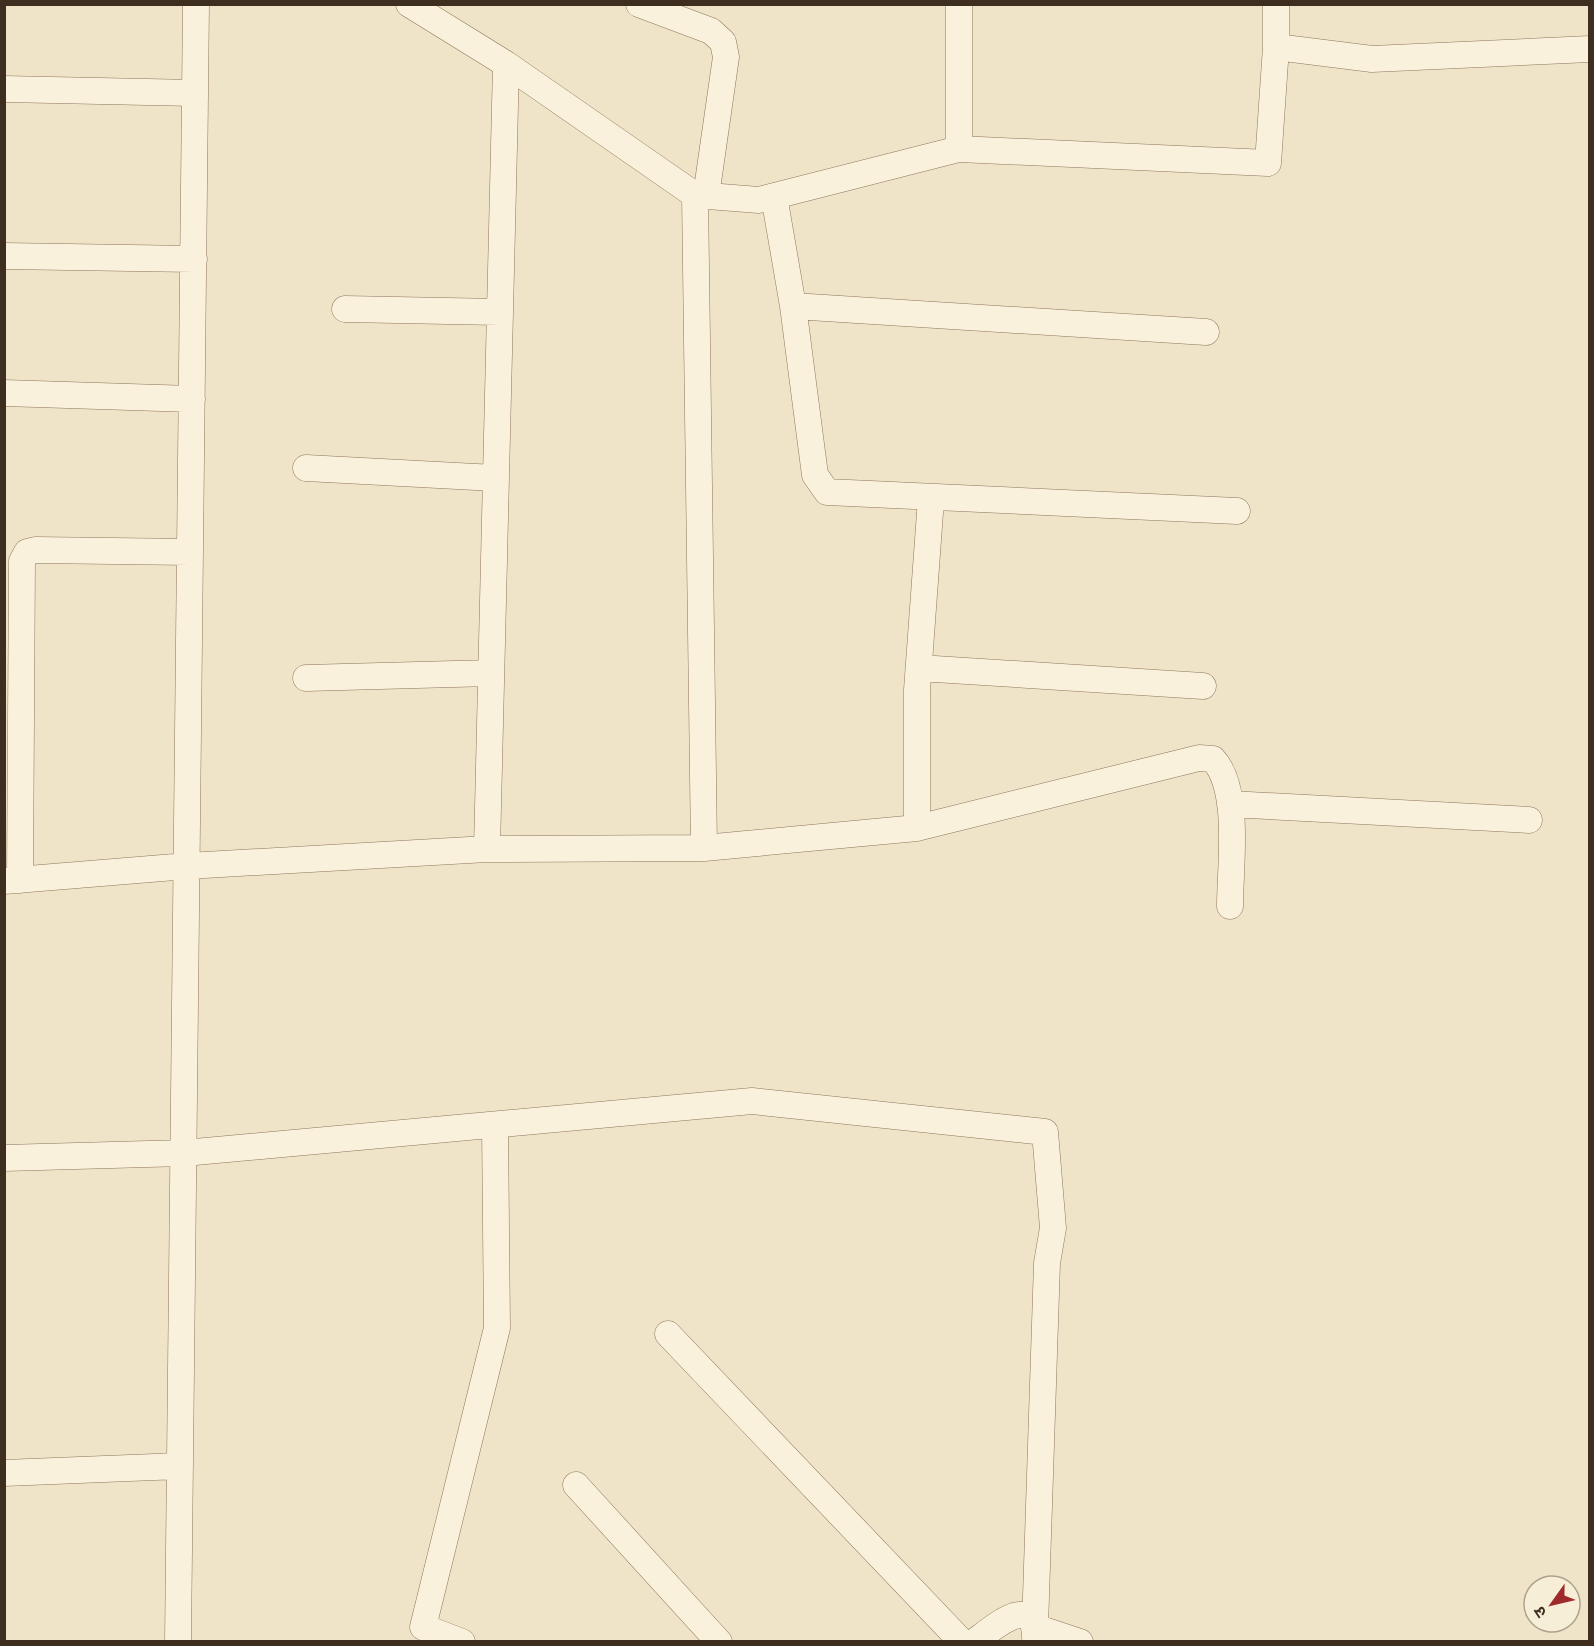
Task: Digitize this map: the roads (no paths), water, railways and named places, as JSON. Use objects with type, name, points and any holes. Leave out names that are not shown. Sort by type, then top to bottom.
[{"type":"street","points":[[178,1641],[196,4]]},
{"type":"street","points":[[409,4],[506,64],[701,195],[759,200],[959,149],[1268,163],[1276,47],[1276,4]]},
{"type":"street","points":[[639,4],[711,31],[723,42],[726,57],[701,195],[704,848]]},
{"type":"street","points":[[959,4],[959,149]]},
{"type":"street","points":[[1276,47],[1372,59],[1590,49]]},
{"type":"street","points":[[487,849],[506,64]]},
{"type":"street","points":[[4,89],[195,93]]},
{"type":"street","points":[[774,196],[793,306],[815,475],[827,492],[931,499],[1237,511]]},
{"type":"street","points":[[4,256],[194,259]]},
{"type":"street","points":[[793,306],[1206,332]]},
{"type":"street","points":[[345,309],[499,312]]},
{"type":"street","points":[[4,393],[192,399]]},
{"type":"street","points":[[306,468],[495,478]]},
{"type":"street","points":[[917,828],[919,668],[931,499]]},
{"type":"street","points":[[190,552],[35,550],[27,552],[22,561],[12,880],[187,866],[487,849],[704,848],[917,828],[1199,758],[1213,759],[1222,768],[1229,789],[1230,906]]},
{"type":"street","points":[[919,668],[1203,686]]},
{"type":"street","points":[[306,678],[491,673]]},
{"type":"street","points":[[1230,804],[1529,820]]},
{"type":"street","points":[[4,1158],[184,1153],[752,1101],[1045,1132],[1053,1228],[1047,1263],[1035,1634]]},
{"type":"street","points":[[462,1641],[420,1634],[497,1328],[495,1125]]},
{"type":"street","points":[[668,1334],[962,1641]]},
{"type":"street","points":[[4,1473],[180,1466]]},
{"type":"street","points":[[576,1485],[719,1641]]},
{"type":"street","points":[[974,1641],[1012,1615],[1021,1613],[1030,1617],[1035,1634]]},
{"type":"street","points":[[1035,1634],[1080,1641]]}]
